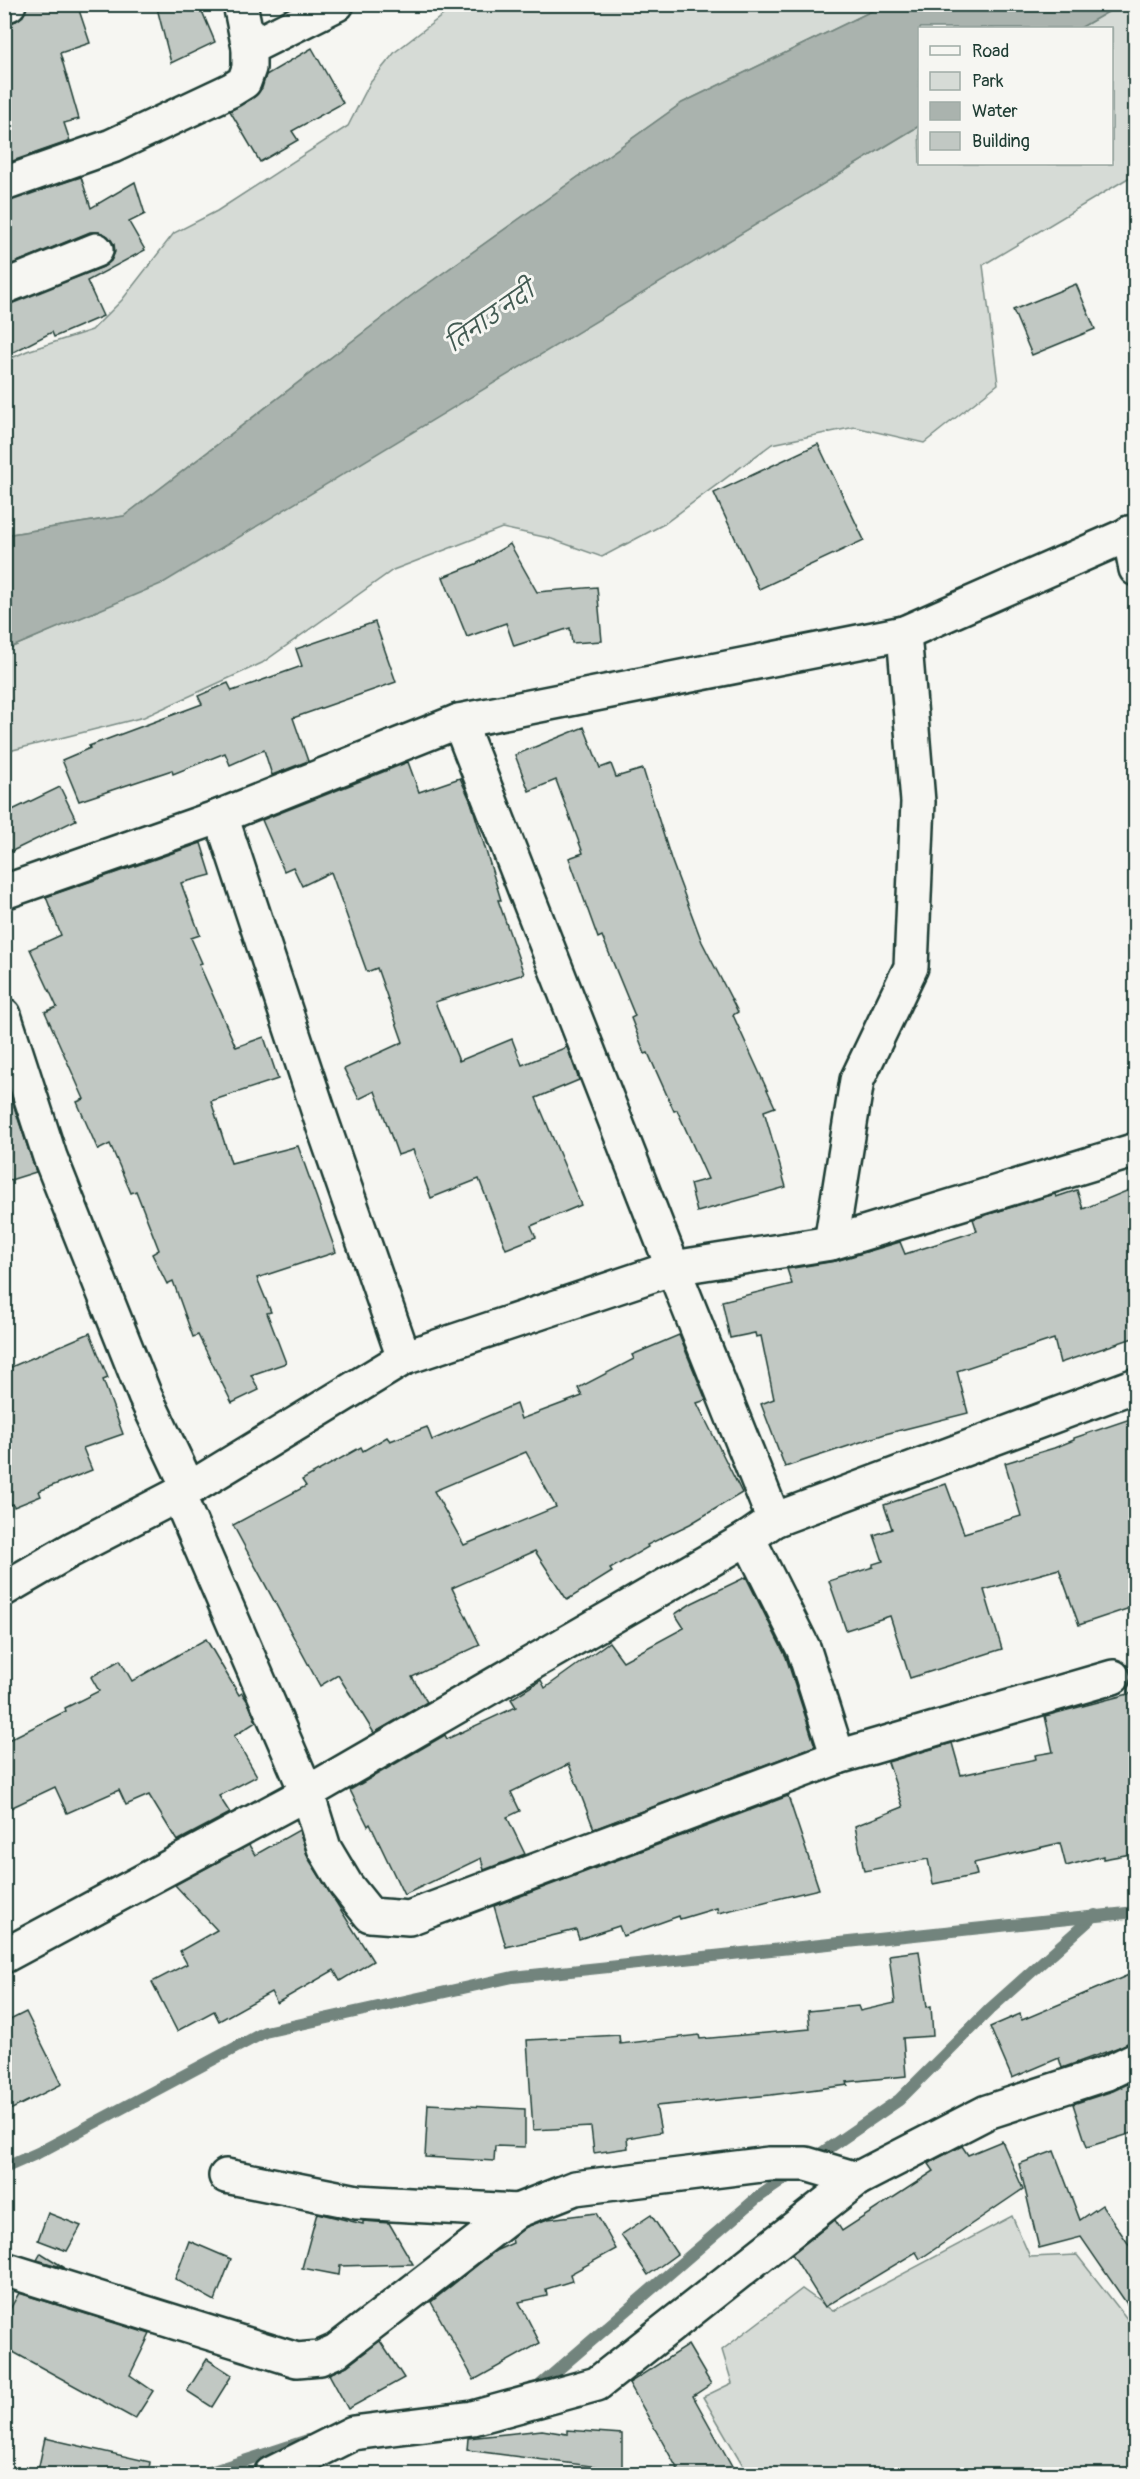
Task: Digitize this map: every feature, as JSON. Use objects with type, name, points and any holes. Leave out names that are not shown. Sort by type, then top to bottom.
[{"type":"street","points":[[4,6],[9,4]]},
{"type":"street","points":[[4,184],[112,146],[244,82],[249,68],[249,48],[240,4]]},
{"type":"street","points":[[249,48],[337,4]]},
{"type":"street","points":[[4,287],[96,250]]},
{"type":"street","points":[[4,892],[222,816],[459,721],[904,633],[1132,532],[1136,569]]},
{"type":"street","points":[[831,1243],[857,1080],[911,967],[918,802],[904,633]]},
{"type":"street","points":[[459,721],[673,1268],[804,1650],[838,1757]]},
{"type":"street","points":[[222,816],[322,1122],[404,1358]]},
{"type":"street","points":[[4,1015],[50,1156],[183,1492],[307,1793],[324,1848],[346,1885],[370,1915],[409,1918],[838,1757],[1113,1677]]},
{"type":"street","points":[[4,1589],[71,1550],[183,1492],[404,1358],[673,1268],[831,1243],[1136,1150]]},
{"type":"street","points":[[4,1956],[307,1793],[761,1529],[1136,1385]]},
{"type":"street","points":[[271,2475],[353,2433],[473,2418],[597,2384],[856,2179],[987,2112],[1107,2073],[1136,2059]]},
{"type":"street","points":[[4,2269],[297,2360],[320,2358],[336,2351],[517,2211],[575,2188],[769,2164],[806,2164],[856,2179]]},
{"type":"street","points":[[226,2176],[357,2202],[517,2211]]},
{"type":"green space","points":[[456,5],[884,5],[682,103],[415,293],[124,516],[5,535],[5,361],[27,351],[92,330],[122,300],[174,233],[217,211],[348,126],[370,83],[395,52]]},
{"type":"green space","points":[[1120,5],[1135,5],[1135,174],[983,265],[998,384],[924,443],[855,427],[772,444],[664,524],[602,557],[549,538],[502,528],[393,570],[262,663],[144,717],[5,752],[5,650],[163,582],[918,127],[918,165],[1113,165],[1113,27],[1082,27]]},
{"type":"green space","points":[[1012,2216],[1030,2257],[1077,2255],[1135,2329],[1135,2471],[1129,2474],[748,2474],[703,2397],[732,2383],[722,2350],[802,2289],[833,2311]]},
{"type":"water","name":"तिनाउ नदी","points":[[884,5],[1120,5],[1082,27],[918,27],[918,127],[163,583],[5,650],[5,535],[124,516],[415,293],[682,103]]},
{"type":"building","points":[[27,4],[77,4],[90,43],[60,53],[79,119],[64,123],[70,141],[4,164],[4,24],[16,21],[23,16]]},
{"type":"building","points":[[156,4],[199,4],[215,42],[171,63]]},
{"type":"building","points":[[312,48],[343,103],[292,131],[298,140],[260,162],[230,111],[254,97],[262,88],[266,75]]},
{"type":"building","points":[[81,177],[91,208],[135,182],[145,214],[129,222],[145,250],[87,281],[103,316],[54,337],[52,332],[4,357],[4,305],[103,267],[111,261],[115,252],[114,244],[108,236],[99,232],[90,232],[5,267],[4,202]]},
{"type":"building","points":[[1076,284],[1095,329],[1032,355],[1013,310]]},
{"type":"building","points":[[818,444],[864,540],[759,589],[714,493]]},
{"type":"building","points":[[510,544],[537,592],[597,587],[602,641],[572,643],[570,628],[514,646],[506,623],[467,637],[443,577],[476,564]]},
{"type":"building","points":[[375,622],[396,682],[293,718],[308,761],[272,775],[264,750],[230,765],[225,753],[173,774],[172,770],[79,801],[62,760],[90,748],[89,746],[202,704],[198,696],[228,683],[232,691],[302,666],[296,649]]},
{"type":"building","points":[[584,727],[600,768],[611,764],[616,777],[643,769],[671,859],[702,942],[738,1012],[733,1015],[775,1107],[764,1111],[786,1187],[697,1212],[690,1184],[708,1179],[677,1110],[674,1111],[648,1053],[645,1054],[631,1018],[635,1016],[602,936],[598,938],[569,858],[583,853],[556,780],[529,791],[515,755]]},
{"type":"building","points":[[408,762],[419,792],[460,778],[471,802],[501,900],[498,900],[524,974],[435,1002],[459,1061],[512,1039],[522,1065],[567,1047],[579,1080],[536,1098],[581,1205],[531,1226],[536,1237],[506,1249],[479,1179],[431,1198],[413,1150],[398,1155],[375,1091],[359,1099],[344,1069],[403,1042],[377,968],[367,972],[331,872],[302,886],[293,867],[284,871],[262,820]]},
{"type":"building","points":[[60,787],[76,820],[4,855],[4,814]]},
{"type":"building","points":[[201,843],[211,875],[181,883],[200,935],[191,938],[202,963],[199,964],[236,1047],[264,1037],[278,1079],[211,1101],[231,1163],[298,1146],[336,1252],[257,1278],[271,1312],[267,1313],[286,1363],[251,1375],[259,1390],[232,1403],[198,1335],[193,1337],[173,1281],[167,1284],[152,1254],[159,1250],[136,1191],[131,1193],[110,1144],[98,1150],[77,1102],[84,1099],[45,1012],[57,1007],[30,949],[61,935],[46,897]]},
{"type":"building","points":[[4,1086],[7,1086],[36,1172],[4,1182]]},
{"type":"building","points":[[1136,1187],[1136,1337],[1060,1363],[1054,1339],[957,1371],[968,1413],[885,1434],[785,1467],[761,1404],[774,1399],[761,1336],[756,1337],[755,1333],[730,1338],[722,1301],[792,1284],[787,1269],[836,1261],[900,1242],[905,1254],[977,1231],[973,1219],[1055,1194],[1056,1197],[1077,1190],[1083,1209]]},
{"type":"building","points":[[90,1333],[108,1378],[103,1380],[123,1434],[83,1448],[92,1470],[39,1491],[41,1496],[14,1507],[13,1504],[4,1507],[4,1370]]},
{"type":"building","points":[[679,1335],[706,1400],[697,1403],[742,1493],[690,1524],[647,1545],[648,1547],[610,1569],[612,1572],[567,1600],[535,1551],[452,1588],[480,1645],[412,1677],[427,1702],[374,1733],[338,1675],[320,1686],[233,1525],[306,1486],[302,1480],[361,1447],[363,1451],[387,1437],[390,1441],[427,1427],[432,1440],[516,1404],[521,1419],[582,1396],[578,1388],[634,1359],[632,1355]],"holes":[[[526,1452],[556,1507],[464,1545],[434,1491]]]},
{"type":"building","points":[[1136,1417],[1136,1606],[1079,1625],[1059,1569],[984,1590],[1002,1649],[910,1678],[890,1616],[846,1630],[829,1581],[873,1567],[873,1564],[883,1561],[874,1535],[892,1529],[884,1505],[946,1484],[964,1533],[1021,1516],[1005,1463],[1054,1448],[1074,1438]]},
{"type":"building","points":[[746,1577],[786,1657],[815,1746],[594,1829],[569,1764],[511,1792],[520,1811],[507,1817],[525,1854],[484,1870],[481,1858],[404,1895],[370,1824],[368,1826],[350,1790],[445,1735],[447,1739],[516,1707],[511,1699],[541,1680],[545,1688],[609,1642],[623,1661],[684,1628],[675,1614],[692,1603]]},
{"type":"building","points":[[206,1639],[239,1695],[242,1693],[248,1702],[256,1722],[234,1736],[257,1776],[219,1796],[230,1813],[177,1841],[149,1795],[126,1805],[119,1790],[67,1813],[55,1787],[4,1811],[4,1742],[66,1711],[65,1708],[99,1691],[91,1677],[120,1660],[132,1681]]},
{"type":"building","points":[[1136,1692],[1136,1853],[1103,1859],[1103,1856],[1066,1866],[1060,1843],[974,1863],[977,1875],[933,1884],[928,1859],[864,1871],[855,1826],[903,1807],[888,1762],[952,1743],[961,1775],[1036,1759],[1035,1755],[1053,1752],[1045,1716]]},
{"type":"building","points":[[788,1796],[819,1889],[718,1913],[717,1908],[680,1919],[679,1916],[623,1936],[619,1926],[579,1939],[576,1930],[506,1947],[494,1906]]},
{"type":"building","points":[[299,1830],[308,1858],[373,1961],[340,1981],[334,1970],[277,2003],[271,1992],[219,2021],[214,2011],[177,2031],[152,1982],[187,1964],[180,1951],[217,1930],[175,1885],[249,1845],[255,1855]]},
{"type":"building","points":[[919,1951],[927,2007],[931,2006],[933,2036],[903,2038],[906,2076],[847,2082],[848,2085],[771,2095],[656,2106],[661,2132],[627,2138],[628,2148],[594,2153],[591,2127],[533,2130],[527,2040],[619,2035],[620,2044],[699,2035],[700,2039],[810,2029],[808,2011],[858,2006],[860,2011],[895,2003],[889,1955]]},
{"type":"building","points":[[1136,1972],[1136,2041],[1062,2068],[1059,2058],[1012,2078],[990,2027],[1020,2014],[1022,2020]]},
{"type":"building","points":[[26,2012],[62,2084],[4,2113],[4,2023]]},
{"type":"building","points":[[1136,2080],[1136,2132],[1087,2147],[1073,2104],[1113,2091]]},
{"type":"building","points":[[428,2104],[525,2109],[525,2147],[495,2146],[494,2161],[425,2157]]},
{"type":"building","points":[[1002,2141],[1023,2189],[920,2259],[916,2252],[825,2307],[792,2254],[835,2220],[842,2231],[934,2171],[929,2164],[938,2158],[962,2146],[968,2155]]},
{"type":"building","points":[[1054,2151],[1080,2220],[1102,2205],[1136,2255],[1136,2317],[1081,2237],[1039,2248],[1019,2164]]},
{"type":"building","points":[[48,2213],[81,2226],[67,2251],[38,2240]]},
{"type":"building","points":[[317,2213],[363,2224],[363,2221],[389,2223],[413,2264],[340,2266],[339,2275],[302,2268]]},
{"type":"building","points":[[596,2213],[616,2249],[570,2274],[572,2281],[546,2289],[547,2296],[519,2302],[540,2343],[474,2380],[431,2302],[495,2251],[513,2243],[512,2238],[526,2227],[548,2219]]},
{"type":"building","points":[[651,2215],[677,2254],[648,2275],[621,2235]]},
{"type":"building","points":[[189,2241],[231,2259],[215,2301],[175,2279]]},
{"type":"building","points":[[41,2253],[65,2268],[37,2260]]},
{"type":"building","points":[[19,2293],[150,2334],[130,2375],[153,2391],[135,2419],[4,2347],[4,2320]]},
{"type":"building","points":[[380,2341],[404,2378],[348,2409],[329,2374],[347,2366]]},
{"type":"building","points":[[688,2345],[711,2384],[693,2396],[737,2475],[681,2475],[629,2383]]},
{"type":"building","points":[[207,2359],[232,2375],[212,2407],[187,2391]]},
{"type":"building","points":[[542,2430],[567,2434],[567,2430],[622,2434],[622,2470],[467,2450],[468,2438]]},
{"type":"building","points":[[45,2438],[150,2462],[148,2475],[37,2475]]},
{"type":"waterway","points":[[4,2168],[38,2153],[265,2032],[513,1977],[1136,1912]]},
{"type":"waterway","points":[[810,2161],[899,2100],[991,2008],[1095,1915]]},
{"type":"waterway","points":[[532,2388],[538,2387],[757,2198],[796,2171]]},
{"type":"waterway","points":[[204,2474],[308,2440]]}]
